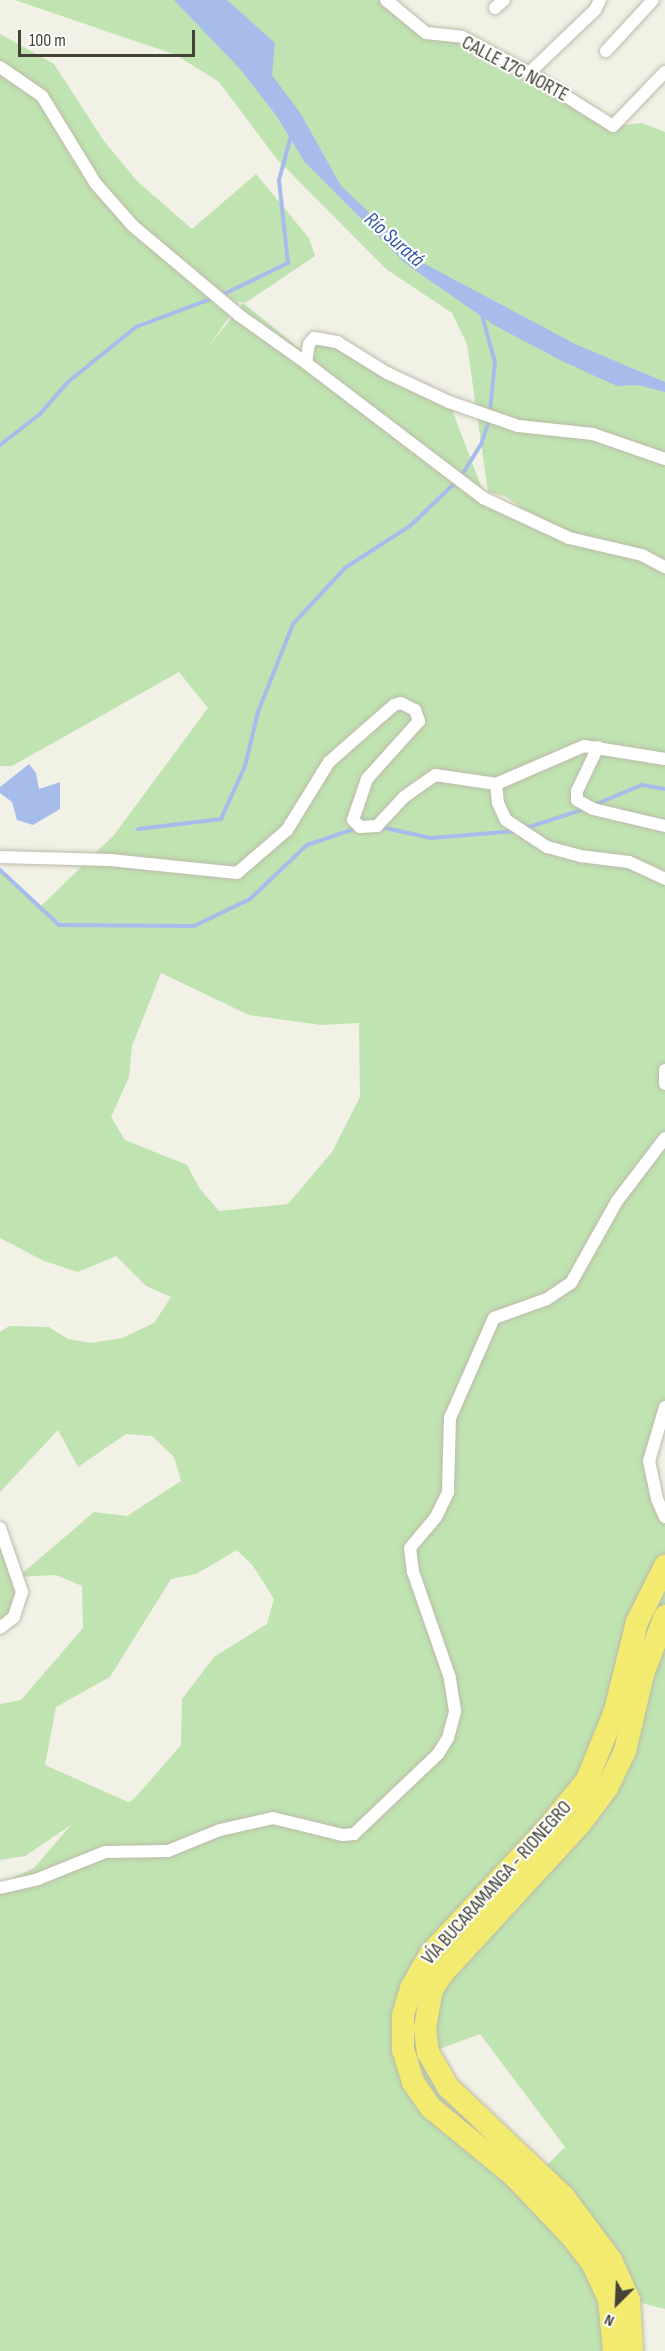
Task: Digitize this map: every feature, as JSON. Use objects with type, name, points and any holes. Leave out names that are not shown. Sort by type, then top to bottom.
[{"type":"highway","name":"VÍA BUCARAMANGA - RIONEGRO","points":[[614,2351],[609,2299],[593,2264],[526,2188],[431,2108],[413,2082],[406,2061],[403,2015],[411,1989],[431,1953],[546,1830],[587,1780],[615,1711],[637,1622],[665,1566]]},
{"type":"highway","name":"VÍA BUCARAMANGA - RIONEGRO","points":[[632,2351],[629,2300],[611,2260],[564,2197],[448,2087],[428,2053],[425,2028],[432,1990],[442,1974],[580,1824],[607,1788],[625,1751],[643,1674],[665,1616]]},
{"type":"street","name":"CALLE 17C NORTE","points":[[386,0],[426,33],[462,37],[530,73],[613,126],[665,72]]},
{"type":"street","points":[[530,73],[595,10],[600,0]]},
{"type":"street","points":[[606,51],[653,0]]},
{"type":"street","points":[[0,68],[42,96],[100,190],[133,226],[238,315],[501,508],[569,538],[642,555],[665,567]]},
{"type":"street","points":[[306,363],[311,340],[333,340],[387,373],[449,402],[518,426],[592,434],[665,459]]},
{"type":"street","points":[[0,857],[110,860],[237,873],[287,830],[329,762],[394,705],[401,703],[415,710],[419,721],[367,779],[352,820],[360,827],[377,826],[404,797],[435,775],[496,784],[584,746],[665,759]]},
{"type":"street","points":[[598,747],[577,791],[577,800],[588,807],[665,826]]},
{"type":"street","points":[[496,784],[498,802],[506,820],[540,843],[558,852],[629,862],[665,879]]},
{"type":"street","points":[[665,1070],[665,1084]]},
{"type":"street","points":[[0,1888],[39,1879],[105,1852],[168,1851],[220,1830],[273,1818],[343,1835],[354,1834],[438,1754],[448,1738],[455,1711],[450,1678],[413,1572],[410,1548],[436,1517],[448,1492],[450,1418],[494,1318],[547,1299],[571,1282],[616,1201],[665,1138]]},
{"type":"street","points":[[665,1407],[649,1461],[657,1499],[665,1517]]},
{"type":"street","points":[[0,1528],[22,1592],[14,1617],[0,1628]]},
{"type":"green space","points":[[15,0],[174,0],[182,4],[226,0],[386,0],[405,23],[462,37],[613,126],[642,123],[665,132],[665,1413],[650,1469],[665,1518],[665,2309],[630,2300],[632,2351],[0,2351],[0,1884],[34,1868],[71,1825],[25,1856],[0,1860],[0,1704],[21,1700],[83,1628],[82,1586],[56,1575],[18,1577],[94,1512],[127,1516],[181,1481],[174,1457],[152,1436],[126,1434],[78,1467],[58,1430],[0,1492],[0,1332],[9,1326],[49,1327],[68,1339],[91,1343],[122,1338],[154,1323],[171,1297],[146,1286],[116,1256],[78,1272],[44,1261],[0,1238],[0,871],[39,908],[114,835],[208,708],[179,672],[12,766],[0,766],[0,34],[54,64],[104,141],[138,182],[192,229],[256,174],[309,238],[315,256],[245,303],[229,300],[239,303],[207,349],[243,303],[305,353],[312,338],[335,342],[449,402],[484,494],[521,507],[505,496],[488,492],[467,344],[452,313],[386,269],[276,158],[219,82],[176,55]],"holes":[[[161,973],[249,1015],[321,1025],[359,1023],[360,1097],[332,1152],[288,1204],[219,1211],[200,1189],[187,1165],[125,1140],[111,1117],[129,1077],[132,1046]],[[237,1550],[253,1566],[274,1599],[267,1624],[214,1657],[182,1699],[181,1745],[133,1800],[128,1802],[45,1765],[56,1707],[110,1677],[171,1579],[196,1574]],[[480,2034],[565,2147],[540,2172],[429,2053]]]},
{"type":"green space","points":[[0,1529],[22,1592],[19,1605],[0,1622]]},
{"type":"water","name":"Río Suratá","points":[[174,0],[227,0],[275,43],[272,75],[301,114],[341,186],[423,263],[577,345],[665,382],[665,392],[638,385],[617,386],[562,361],[494,325],[406,264],[304,161],[276,115],[240,69]]},
{"type":"water","points":[[29,764],[36,773],[39,789],[60,782],[60,809],[33,825],[17,820],[12,802],[0,793],[0,787]]},
{"type":"waterway","points":[[220,296],[288,263],[279,180],[291,136]]},
{"type":"waterway","points":[[0,445],[40,414],[68,382],[136,327],[213,298]]},
{"type":"waterway","points":[[138,829],[221,819],[245,766],[258,712],[293,624],[345,568],[410,526],[460,478],[481,445],[489,421],[495,362],[481,312]]},
{"type":"waterway","points":[[594,805],[642,785],[665,789]]},
{"type":"waterway","points":[[526,828],[584,809]]},
{"type":"waterway","points":[[381,827],[431,838],[516,831]]},
{"type":"waterway","points":[[0,870],[59,925],[194,926],[250,899],[307,845],[357,828]]}]
